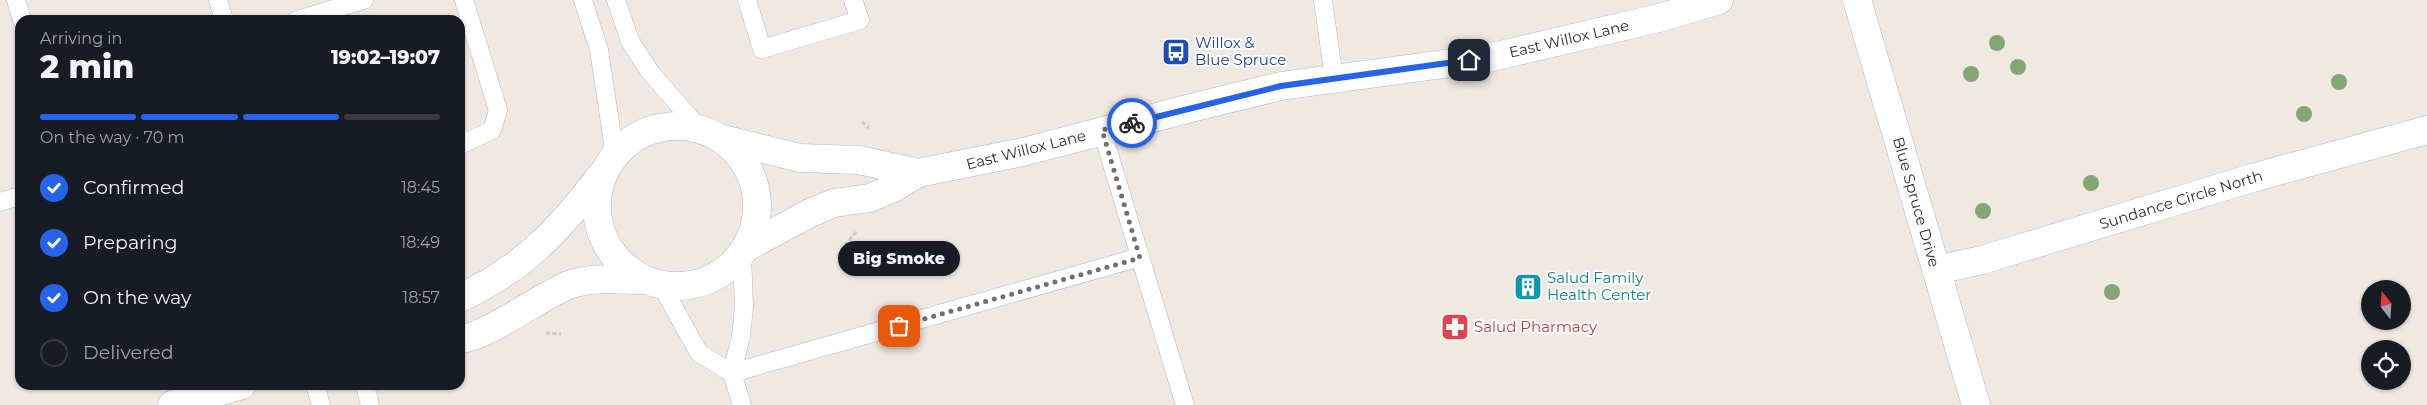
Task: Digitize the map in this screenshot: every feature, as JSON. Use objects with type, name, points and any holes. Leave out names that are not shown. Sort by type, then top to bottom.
[{"type":"main road","name":"East Willox Lane","points":[[744,251],[810,213],[834,203],[870,198],[893,188],[918,173],[1023,152],[1102,130],[1281,86],[1488,58],[1663,16],[1719,0]]},
{"type":"main road","name":"Blue Spruce Drive","points":[[1857,0],[1976,405]]},
{"type":"main road","points":[[465,295],[510,270],[543,245],[575,210],[621,148],[644,132],[670,125],[698,127],[723,139],[741,156],[753,177],[759,201],[756,225],[744,251],[732,266],[712,279],[690,286],[653,282],[589,280],[565,286],[488,328],[465,337]]},
{"type":"main road","name":"Sundance Circle North","points":[[1936,270],[1982,260],[2252,178],[2427,130]]},
{"type":"main road","name":"East Willox Lane","points":[[723,139],[800,158],[859,160],[918,173]]},
{"type":"main road","points":[[610,163],[597,195],[597,221],[606,245],[622,265],[653,282]]},
{"type":"main road","points":[[172,405],[224,390]]},
{"type":"lane","points":[[16,0],[20,15]]},
{"type":"lane","points":[[218,0],[222,15]]},
{"type":"lane","points":[[314,15],[364,0]]},
{"type":"lane","points":[[464,0],[498,110],[492,130],[465,144]]},
{"type":"lane","points":[[583,0],[599,50],[610,163]]},
{"type":"lane","points":[[616,0],[630,42],[650,72],[698,127]]},
{"type":"lane","points":[[747,0],[762,49],[860,20],[854,0]]},
{"type":"lane","points":[[1323,0],[1334,79]]},
{"type":"lane","points":[[1102,130],[1184,405]]},
{"type":"lane","points":[[0,202],[15,198]]},
{"type":"lane","points":[[742,405],[732,374],[741,336],[744,307],[744,251]]},
{"type":"lane","points":[[653,282],[699,353],[732,374],[1140,258]]},
{"type":"lane","points":[[317,390],[321,405]]},
{"type":"lane","points":[[366,390],[370,405]]},
{"type":"way so far","points":[[899,326],[1140,258],[1102,130],[1132,123]]},
{"type":"place","name":"Willox & Blue Spruce","points":[[1176,52]]},
{"type":"place","name":"Salud Family Health Center","points":[[1528,287]]},
{"type":"place","name":"Big Smoke","points":[[899,326]]},
{"type":"place","name":"Salud Pharmacy","points":[[1455,327]]},
{"type":"route","points":[[1132,123],[1281,86],[1469,60]]}]
